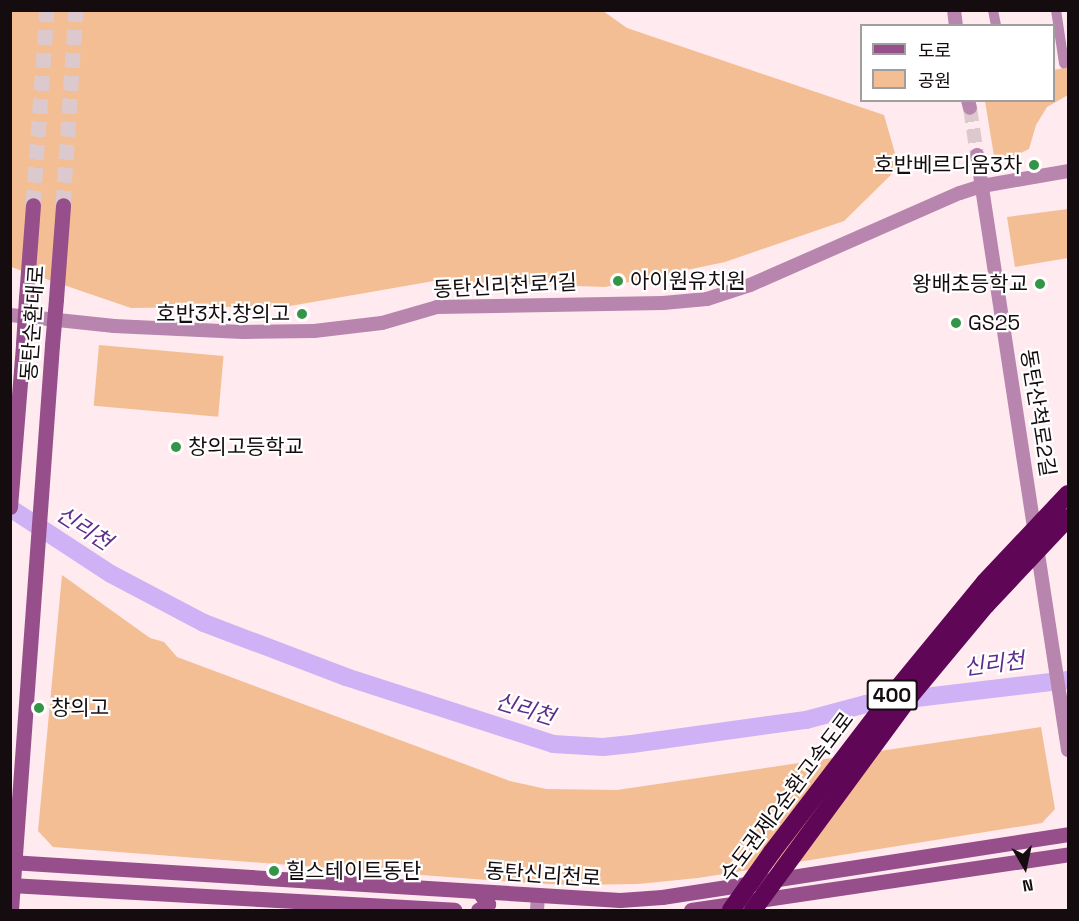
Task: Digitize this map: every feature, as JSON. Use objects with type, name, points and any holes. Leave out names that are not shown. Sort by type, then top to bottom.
[{"type":"highway","name":"수도권제2순환고속도로","points":[[731,910],[892,694],[985,582],[1068,494]]},
{"type":"highway","name":"수도권제2순환고속도로","points":[[753,910],[911,695],[986,605],[1068,518]]},
{"type":"main road","name":"동탄순환대로","points":[[10,507],[33,205]]},
{"type":"main road","name":"동탄순환대로","points":[[10,910],[15,805],[34,599],[63,205]]},
{"type":"main road","name":"동탄신리천로","points":[[12,862],[479,892],[537,903],[597,905],[1068,834]]},
{"type":"main road","points":[[1028,840],[1037,848],[1033,859]]},
{"type":"main road","points":[[691,910],[1068,854]]},
{"type":"main road","points":[[87,890],[80,884],[78,878],[89,867]]},
{"type":"main road","points":[[11,886],[454,910]]},
{"type":"main road","points":[[478,910],[488,904],[479,892]]},
{"type":"street","points":[[1056,10],[1062,63]]},
{"type":"street","name":"동탄산척로2길","points":[[977,154],[1068,750]]},
{"type":"street","name":"동탄신리천로1길","points":[[10,315],[114,326],[243,332],[314,331],[382,323],[437,307],[663,303],[707,299],[750,285],[930,205],[982,186],[1068,171]]},
{"type":"green space","points":[[11,11],[603,11],[627,28],[884,115],[899,167],[844,221],[725,262],[605,287],[434,281],[290,306],[131,308],[11,267]]},
{"type":"green space","points":[[1068,67],[1068,95],[1047,107],[1036,125],[1029,149],[1006,160],[994,156],[985,102],[1055,102],[1055,70]]},
{"type":"green space","points":[[1068,209],[1068,258],[1015,267],[1007,217]]},
{"type":"green space","points":[[99,345],[224,356],[218,417],[94,406]]},
{"type":"green space","points":[[62,575],[150,638],[164,642],[177,657],[510,781],[546,789],[617,790],[1041,727],[1055,809],[1042,823],[698,878],[638,884],[571,885],[512,882],[53,847],[38,831]]},
{"type":"waterway","name":"신리천","points":[[10,508],[111,574],[204,623],[346,677],[553,744],[603,747],[632,744],[806,720],[866,704],[1068,680]]},
{"type":"tunnel","points":[[33,205],[47,10]]},
{"type":"tunnel","points":[[63,205],[76,10]]},
{"type":"tunnel","points":[[970,108],[977,155]]},
{"type":"place","name":"호반베르디움3차","points":[[1034,165]]},
{"type":"place","name":"아이원유치원","points":[[618,281]]},
{"type":"place","name":"왕배초등학교","points":[[1040,284]]},
{"type":"place","name":"호반3차.창의고","points":[[302,314]]},
{"type":"place","name":"GS25","points":[[956,323]]},
{"type":"place","name":"창의고등학교","points":[[176,447]]},
{"type":"place","name":"창의고","points":[[39,708]]},
{"type":"place","name":"힐스테이트동탄","points":[[274,871]]}]
